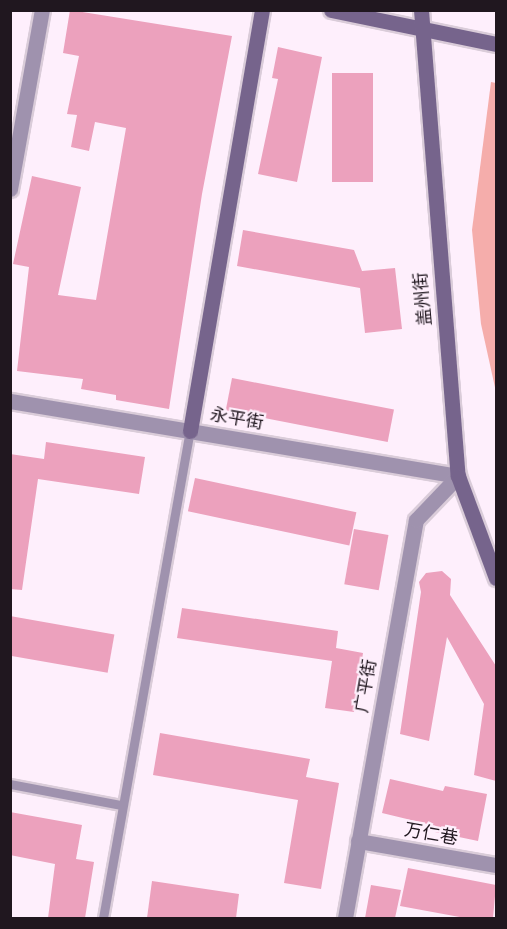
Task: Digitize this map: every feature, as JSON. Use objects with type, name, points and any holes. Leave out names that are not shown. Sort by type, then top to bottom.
[{"type":"street","points":[[10,189],[42,10]]},
{"type":"street","points":[[189,431],[262,10]]},
{"type":"street","points":[[331,10],[420,18],[496,44]]},
{"type":"street","name":"盖州街","points":[[420,18],[458,476],[496,578]]},
{"type":"street","name":"永平街","points":[[10,401],[458,476]]},
{"type":"street","name":"广平街","points":[[345,918],[416,520],[458,476]]},
{"type":"street","name":"万仁巷","points":[[358,841],[496,865]]},
{"type":"lane","points":[[103,918],[121,805],[189,431]]},
{"type":"lane","points":[[10,784],[121,805]]},
{"type":"shaded area","points":[[491,82],[496,83],[496,392],[481,324],[472,230]]},
{"type":"building","points":[[70,10],[232,36],[202,194],[169,409],[116,400],[116,395],[81,389],[83,379],[17,371],[29,267],[13,264],[32,176],[81,187],[58,295],[96,300],[126,128],[95,122],[89,151],[71,147],[77,115],[67,114],[79,56],[63,53]]},
{"type":"building","points":[[278,47],[322,57],[297,182],[258,174],[278,79],[272,78]]},
{"type":"building","points":[[332,73],[373,73],[373,182],[332,182]]},
{"type":"building","points":[[243,230],[354,250],[362,271],[395,268],[402,329],[365,333],[360,288],[237,266]]},
{"type":"building","points":[[232,378],[394,409],[388,442],[226,410]]},
{"type":"building","points":[[46,442],[145,457],[139,494],[38,479],[22,590],[10,589],[10,454],[44,459]]},
{"type":"building","points":[[195,478],[356,512],[349,546],[188,511]]},
{"type":"building","points":[[354,529],[388,535],[379,590],[344,584]]},
{"type":"building","points":[[442,571],[451,579],[450,595],[496,666],[496,781],[474,775],[484,704],[447,637],[429,741],[400,734],[421,592],[419,582],[426,573]]},
{"type":"building","points":[[182,608],[338,631],[336,648],[363,653],[354,712],[325,708],[332,661],[177,638]]},
{"type":"building","points":[[10,616],[114,634],[108,673],[10,656]]},
{"type":"building","points":[[160,733],[310,759],[306,777],[339,783],[321,889],[284,883],[298,800],[153,775]]},
{"type":"building","points":[[390,779],[443,791],[445,786],[487,794],[478,841],[435,832],[436,826],[382,813]]},
{"type":"building","points":[[10,812],[82,825],[76,859],[94,862],[85,918],[48,918],[55,864],[10,855]]},
{"type":"building","points":[[408,868],[496,885],[493,918],[465,918],[400,906]]},
{"type":"building","points":[[152,881],[239,894],[236,918],[147,918]]},
{"type":"building","points":[[371,885],[401,890],[395,918],[365,918]]}]
